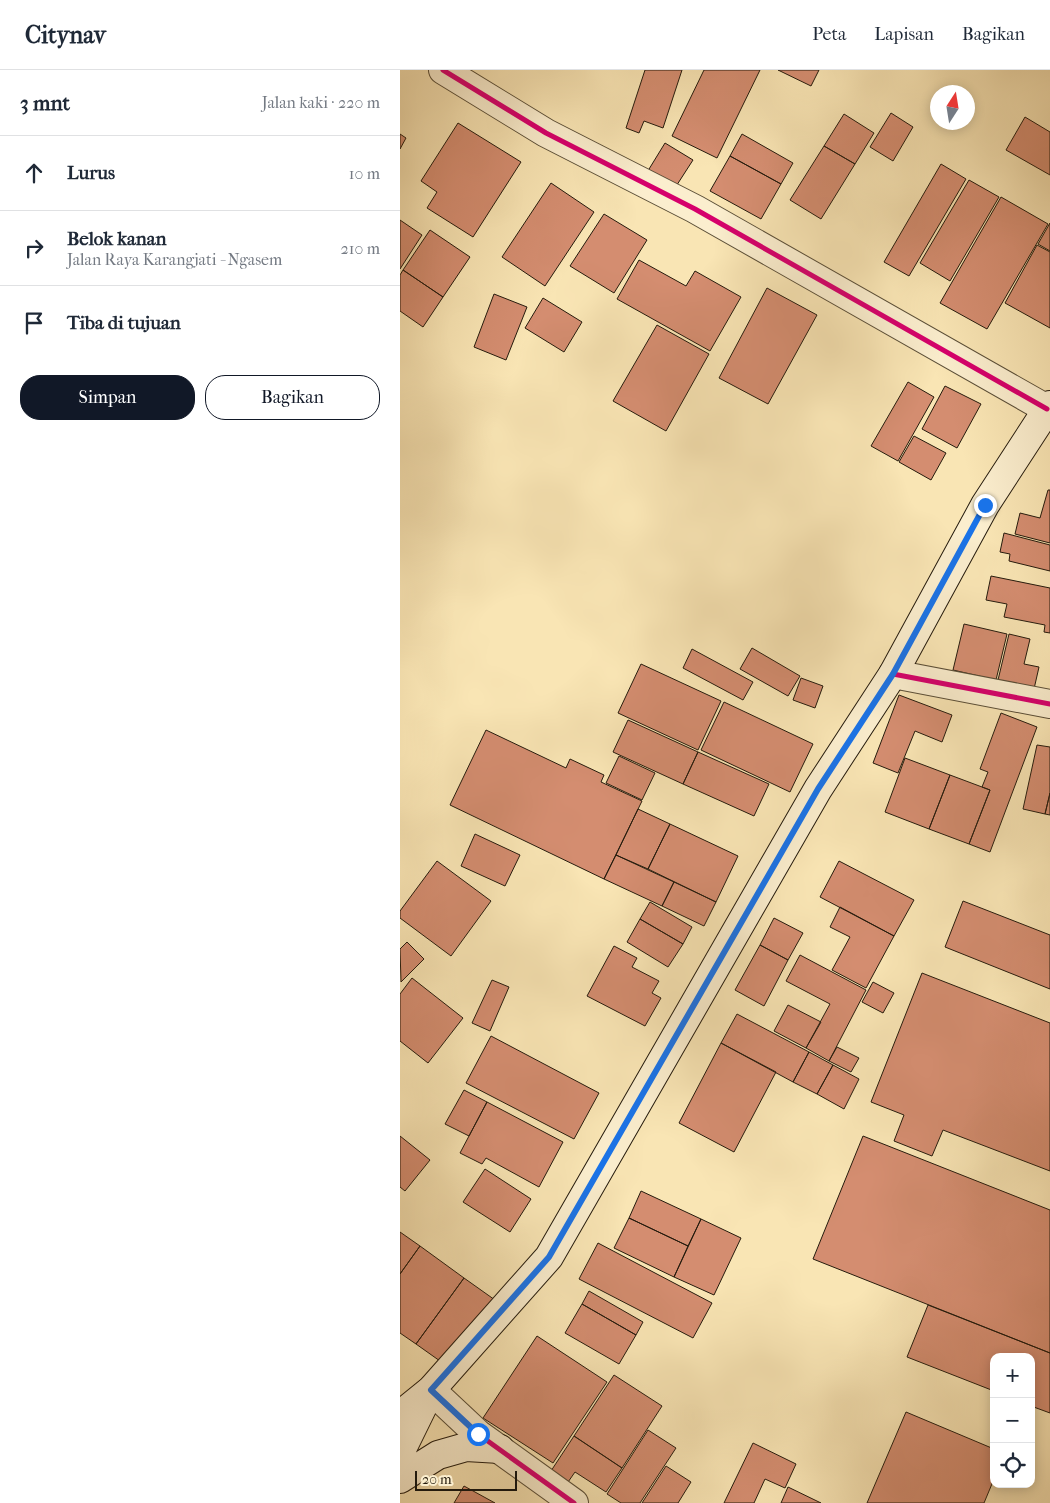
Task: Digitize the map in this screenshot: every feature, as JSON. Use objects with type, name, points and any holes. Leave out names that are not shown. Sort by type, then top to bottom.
[{"type":"main road","points":[[400,1415],[431,1390],[549,1257],[818,789],[893,674],[985,505],[1049,407],[695,209],[546,133],[443,70]]},
{"type":"main road","points":[[893,674],[1050,704]]},
{"type":"main road","points":[[431,1390],[478,1434],[574,1503]]},
{"type":"main road","points":[[400,1453],[431,1390]]},
{"type":"main road","points":[[400,1479],[438,1455],[466,1447],[500,1449]]},
{"type":"building","points":[[645,70],[682,70],[663,128],[644,121],[639,133],[626,128]]},
{"type":"building","points":[[704,70],[760,70],[717,158],[672,136]]},
{"type":"building","points":[[778,70],[819,70],[811,86]]},
{"type":"building","points":[[891,113],[913,127],[893,161],[870,147]]},
{"type":"building","points":[[844,114],[874,133],[855,164],[824,146]]},
{"type":"building","points":[[1025,117],[1050,132],[1050,175],[1006,150]]},
{"type":"building","points":[[458,123],[521,162],[473,237],[427,208],[437,192],[421,181]]},
{"type":"building","points":[[400,134],[406,138],[400,149]]},
{"type":"building","points":[[742,134],[793,163],[781,184],[730,156]]},
{"type":"building","points":[[665,143],[693,160],[673,191],[646,174]]},
{"type":"building","points":[[824,146],[855,164],[821,219],[790,200]]},
{"type":"building","points":[[730,156],[781,184],[761,219],[710,191]]},
{"type":"building","points":[[941,164],[966,179],[909,276],[884,262]]},
{"type":"building","points":[[969,180],[999,197],[950,281],[920,263]]},
{"type":"building","points":[[551,183],[594,212],[545,286],[502,257]]},
{"type":"building","points":[[1001,197],[1048,224],[987,329],[940,303]]},
{"type":"building","points":[[604,214],[647,240],[614,293],[570,266]]},
{"type":"building","points":[[400,220],[422,235],[400,269]]},
{"type":"building","points":[[1050,223],[1050,251],[1038,244]]},
{"type":"building","points":[[430,230],[470,257],[443,297],[403,270]]},
{"type":"building","points":[[1037,245],[1050,252],[1050,328],[1005,303]]},
{"type":"building","points":[[639,260],[686,286],[695,271],[741,297],[710,351],[617,299]]},
{"type":"building","points":[[403,270],[443,297],[423,327],[400,311],[400,275]]},
{"type":"building","points":[[767,288],[817,315],[768,404],[719,378]]},
{"type":"building","points":[[494,294],[527,307],[506,360],[474,347]]},
{"type":"building","points":[[543,298],[582,322],[564,352],[525,328]]},
{"type":"building","points":[[657,325],[709,354],[666,431],[613,401]]},
{"type":"building","points":[[908,382],[934,397],[898,461],[871,446]]},
{"type":"building","points":[[945,386],[981,404],[957,448],[922,429]]},
{"type":"building","points":[[914,436],[946,453],[931,480],[899,462]]},
{"type":"building","points":[[1048,490],[1050,490],[1050,543],[1015,534],[1020,513],[1040,518]]},
{"type":"building","points":[[1004,533],[1050,545],[1050,571],[1009,561],[1010,554],[1000,552]]},
{"type":"building","points":[[991,576],[1050,588],[1050,633],[1044,632],[1045,625],[1004,617],[1007,604],[986,600]]},
{"type":"building","points":[[964,624],[1007,634],[996,680],[953,670]]},
{"type":"building","points":[[1009,634],[1030,639],[1024,664],[1039,667],[1034,689],[998,680]]},
{"type":"building","points":[[752,648],[800,676],[788,696],[740,669]]},
{"type":"building","points":[[692,649],[753,682],[743,700],[683,668]]},
{"type":"building","points":[[641,664],[721,701],[698,750],[618,713]]},
{"type":"building","points":[[801,678],[823,686],[815,708],[793,700]]},
{"type":"building","points":[[899,695],[952,715],[942,742],[915,731],[898,773],[873,763]]},
{"type":"building","points":[[724,702],[813,744],[790,792],[701,750]]},
{"type":"building","points":[[1001,713],[1037,727],[990,852],[969,844],[990,790],[982,787],[988,772],[980,769]]},
{"type":"building","points":[[628,720],[698,752],[683,784],[613,752]]},
{"type":"building","points":[[486,730],[566,768],[570,759],[604,775],[601,782],[642,801],[604,879],[450,805]]},
{"type":"building","points":[[1037,745],[1050,747],[1050,793],[1045,814],[1023,809]]},
{"type":"building","points":[[698,752],[769,784],[754,816],[683,784]]},
{"type":"building","points":[[619,756],[655,773],[642,800],[606,783]]},
{"type":"building","points":[[905,758],[950,775],[929,829],[885,812]]},
{"type":"building","points":[[950,775],[990,790],[969,844],[929,829]]},
{"type":"building","points":[[1050,793],[1050,815],[1045,814]]},
{"type":"building","points":[[638,809],[670,824],[648,869],[616,855]]},
{"type":"building","points":[[670,824],[738,856],[716,902],[648,869]]},
{"type":"building","points":[[475,834],[520,855],[505,886],[461,866]]},
{"type":"building","points":[[616,855],[674,882],[662,906],[604,879]]},
{"type":"building","points":[[437,861],[491,901],[451,956],[400,918],[400,911]]},
{"type":"building","points":[[839,861],[914,900],[894,936],[820,897]]},
{"type":"building","points":[[674,882],[716,902],[704,926],[662,906]]},
{"type":"building","points":[[963,901],[1050,935],[1050,989],[945,947]]},
{"type":"building","points":[[650,902],[692,927],[683,944],[640,919]]},
{"type":"building","points":[[840,907],[894,936],[866,988],[832,970],[850,937],[830,927]]},
{"type":"building","points":[[774,918],[803,933],[788,960],[760,945]]},
{"type":"building","points":[[640,919],[683,944],[668,967],[627,942]]},
{"type":"building","points":[[407,942],[424,959],[401,982],[400,949]]},
{"type":"building","points":[[760,945],[788,960],[764,1006],[735,990]]},
{"type":"building","points":[[614,946],[637,958],[632,967],[659,981],[652,993],[661,998],[645,1026],[587,996]]},
{"type":"building","points":[[800,955],[866,990],[829,1061],[806,1048],[830,1004],[786,981]]},
{"type":"building","points":[[922,973],[1050,1023],[1050,1171],[943,1130],[932,1156],[894,1141],[904,1115],[871,1102]]},
{"type":"building","points":[[412,978],[463,1018],[428,1063],[400,1041],[400,994]]},
{"type":"building","points":[[492,980],[509,987],[490,1031],[472,1023]]},
{"type":"building","points":[[873,982],[894,993],[883,1013],[862,1002]]},
{"type":"building","points":[[788,1005],[821,1022],[806,1048],[774,1031]]},
{"type":"building","points":[[737,1014],[809,1052],[793,1082],[721,1043]]},
{"type":"building","points":[[491,1036],[599,1093],[574,1139],[466,1083]]},
{"type":"building","points":[[721,1043],[776,1072],[734,1152],[679,1123]]},
{"type":"building","points":[[837,1047],[859,1058],[851,1072],[829,1061]]},
{"type":"building","points":[[809,1052],[833,1065],[817,1094],[793,1082]]},
{"type":"building","points":[[833,1065],[859,1079],[844,1109],[817,1094]]},
{"type":"building","points":[[464,1090],[487,1102],[469,1136],[445,1124]]},
{"type":"building","points":[[487,1102],[563,1142],[539,1187],[486,1158],[482,1164],[460,1153]]},
{"type":"building","points":[[400,1136],[430,1160],[405,1191],[400,1187]]},
{"type":"building","points":[[863,1136],[1050,1210],[1050,1353],[813,1259]]},
{"type":"building","points":[[485,1169],[531,1199],[510,1232],[463,1202]]},
{"type":"building","points":[[641,1191],[701,1219],[688,1246],[629,1218]]},
{"type":"building","points":[[629,1218],[688,1246],[674,1277],[614,1248]]},
{"type":"building","points":[[701,1219],[741,1238],[714,1295],[674,1277]]},
{"type":"building","points":[[400,1232],[420,1246],[400,1274]]},
{"type":"building","points":[[598,1243],[712,1303],[693,1338],[579,1279]]},
{"type":"building","points":[[420,1246],[464,1278],[416,1344],[400,1333],[400,1274]]},
{"type":"building","points":[[464,1278],[495,1300],[447,1366],[416,1344]]},
{"type":"building","points":[[589,1291],[643,1322],[636,1335],[582,1304]]},
{"type":"building","points":[[582,1304],[636,1335],[619,1364],[565,1333]]},
{"type":"building","points":[[928,1305],[1050,1353],[1050,1413],[1035,1407],[1035,1353],[990,1353],[990,1389],[907,1357]]},
{"type":"building","points":[[537,1336],[607,1382],[553,1463],[483,1418]]},
{"type":"building","points":[[614,1375],[662,1406],[622,1468],[574,1436]]},
{"type":"building","points":[[906,1412],[990,1447],[990,1488],[984,1503],[867,1503]]},
{"type":"building","points":[[648,1430],[676,1448],[640,1503],[621,1503],[607,1494]]},
{"type":"building","points":[[574,1436],[622,1468],[606,1492],[575,1472],[566,1485],[549,1474]]},
{"type":"building","points":[[753,1443],[796,1464],[785,1488],[765,1479],[754,1503],[724,1503]]},
{"type":"building","points":[[666,1466],[691,1482],[678,1503],[642,1503]]},
{"type":"building","points":[[464,1486],[495,1503],[454,1503]]},
{"type":"building","points":[[788,1487],[821,1503],[781,1503]]},
{"type":"cycle path","points":[[443,70],[546,133],[695,209],[1047,409]]},
{"type":"cycle path","points":[[893,674],[1050,704]]},
{"type":"cycle path","points":[[431,1390],[478,1434],[574,1503]]},
{"type":"route","points":[[478,1434],[431,1390],[549,1257],[818,789],[893,674],[985,505]]}]
